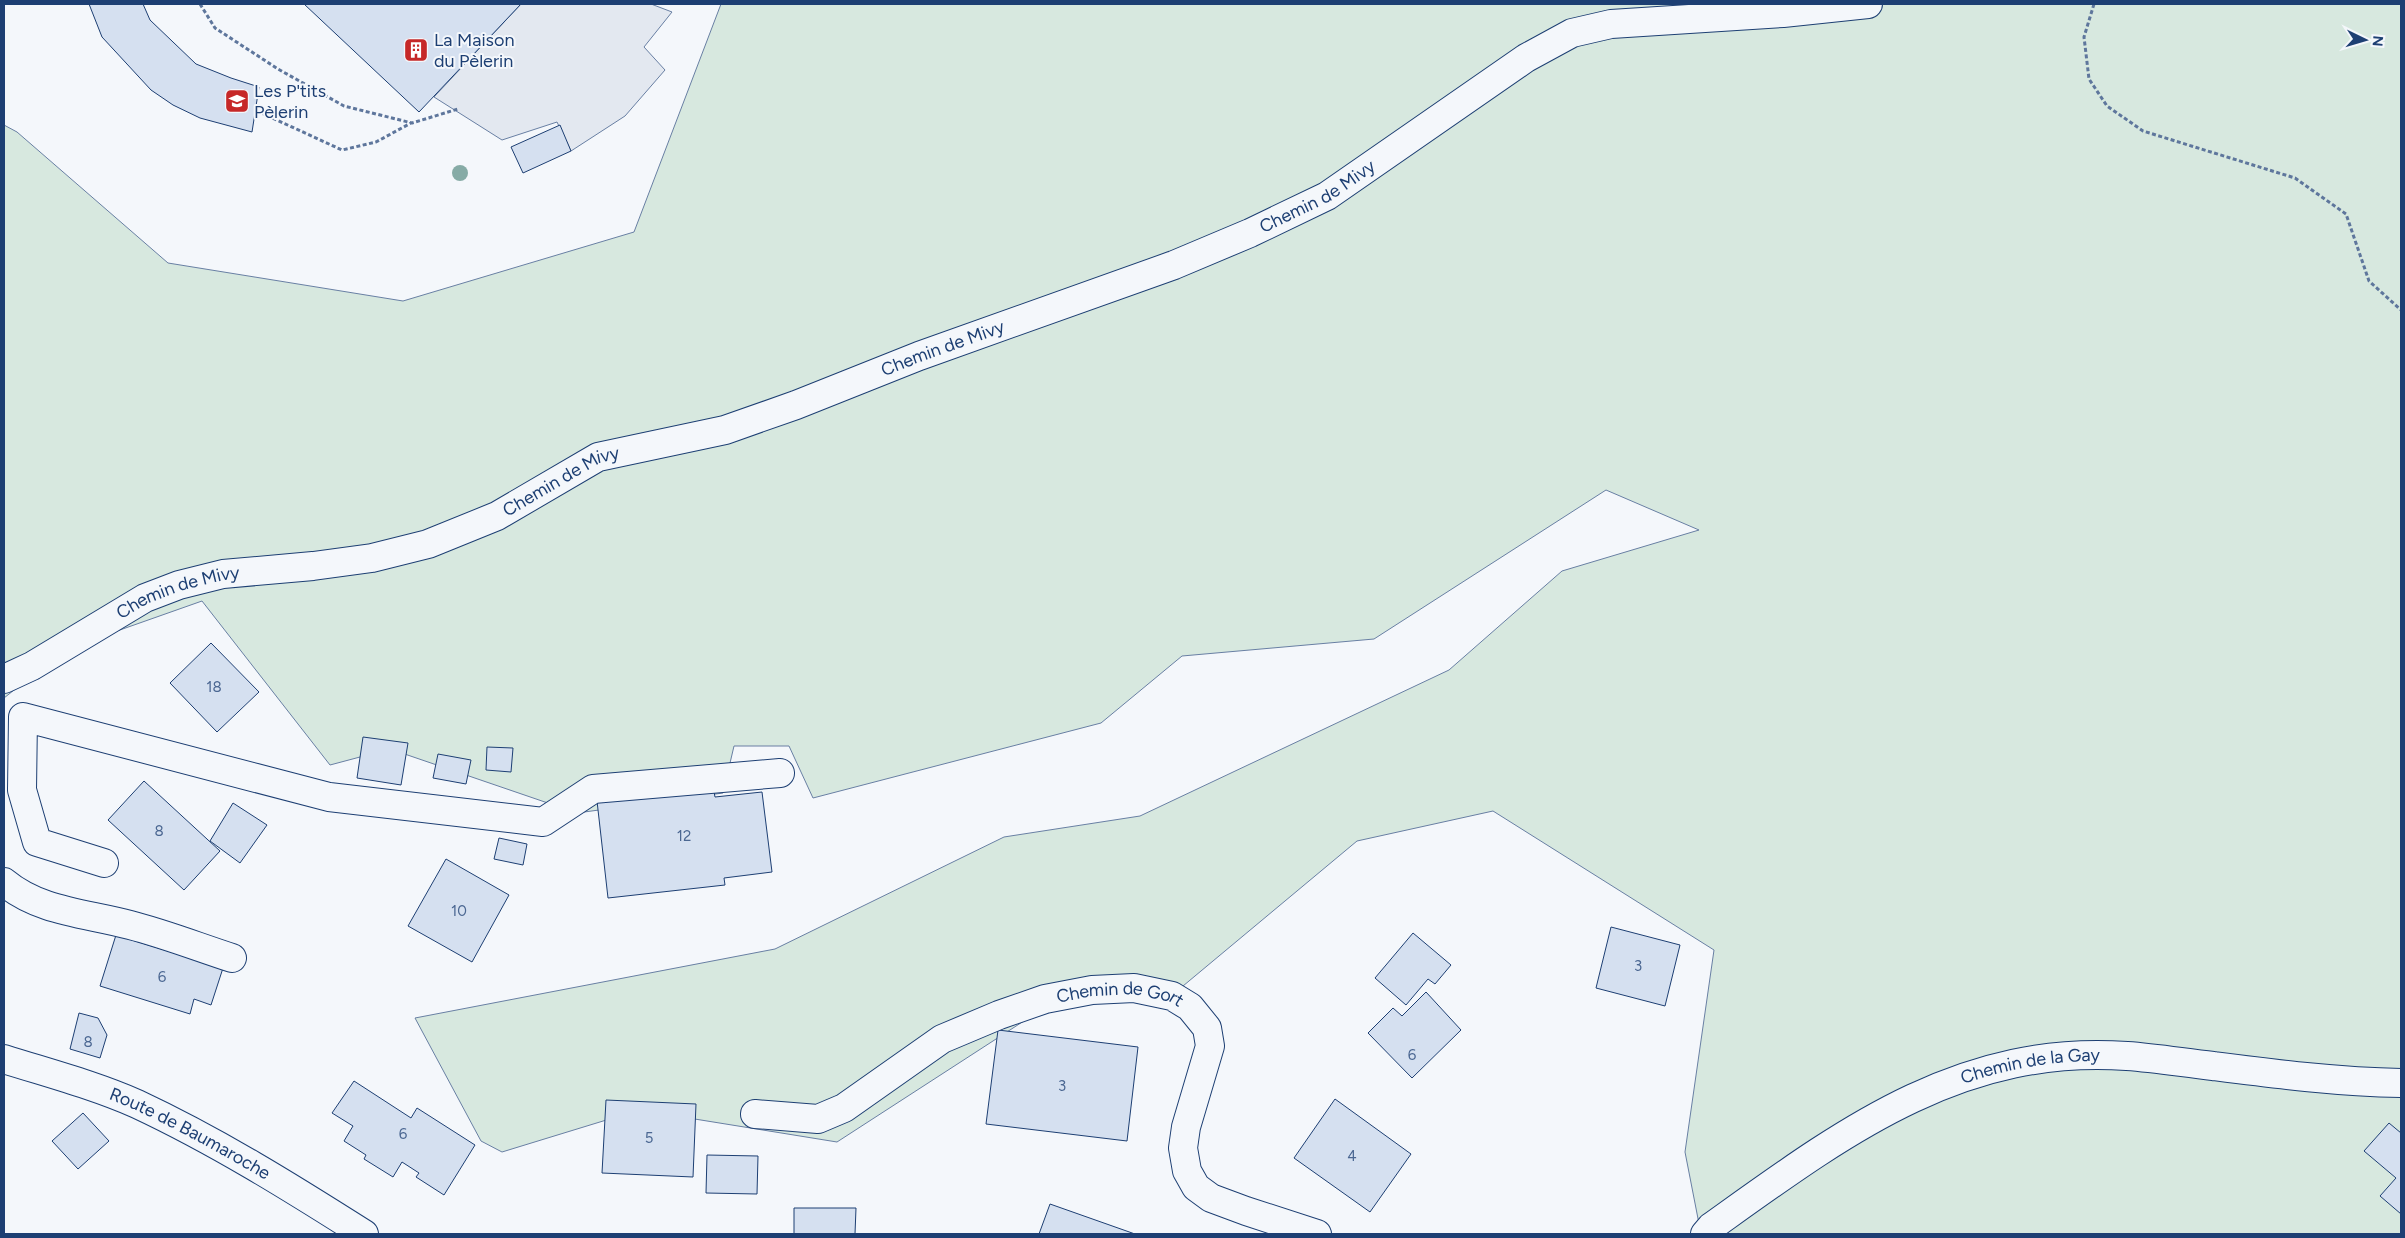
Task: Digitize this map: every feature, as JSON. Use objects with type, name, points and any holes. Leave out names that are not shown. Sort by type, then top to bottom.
[{"type":"street","name":"Chemin de Mivy","points":[[4,679],[32,666],[145,598],[179,585],[223,574],[313,566],[372,558],[428,544],[498,516],[598,457],[725,430],[796,405],[919,356],[1174,265],[1250,233],[1327,196],[1526,58],[1572,33],[1611,24],[1783,13],[1868,4]]},
{"type":"street","points":[[104,863],[37,842],[22,790],[13,713],[329,797],[542,822],[593,790],[780,773]]},
{"type":"street","points":[[4,882],[40,904],[131,925],[232,958]]},
{"type":"street","name":"Chemin de Gort","points":[[755,1114],[818,1119],[844,1108],[942,1039],[999,1015],[1045,1000],[1092,990],[1134,988],[1172,996],[1190,1007],[1207,1028],[1210,1046],[1186,1127],[1183,1148],[1188,1171],[1196,1186],[1211,1198],[1317,1234]]},
{"type":"street","name":"Chemin de la Gay","points":[[1705,1234],[1711,1227],[1770,1185],[1897,1105],[1949,1082],[1993,1067],[2078,1055],[2127,1056],[2288,1076],[2356,1082],[2401,1083]]},
{"type":"street","name":"Route de Baumaroche","points":[[4,1059],[136,1104],[248,1161],[364,1234]]},
{"type":"path","points":[[200,4],[215,28],[278,69],[344,106],[412,123]]},
{"type":"path","points":[[2094,4],[2084,37],[2090,79],[2107,106],[2143,131],[2295,178],[2346,214],[2369,281],[2401,310]]},
{"type":"path","points":[[255,110],[342,150],[376,142],[412,123],[458,109]]},
{"type":"shaded area","points":[[521,4],[651,4],[672,12],[644,47],[665,70],[625,116],[571,151],[557,122],[502,140],[434,97]]},
{"type":"shaded area","points":[[721,4],[2401,4],[2401,1234],[1701,1234],[1685,1152],[1714,950],[1493,811],[1357,841],[1171,996],[1064,995],[837,1142],[639,1110],[502,1152],[481,1141],[415,1018],[775,949],[1004,837],[1140,816],[1449,670],[1562,571],[1699,530],[1606,490],[1374,639],[1182,656],[1101,723],[813,798],[789,746],[734,746],[723,793],[577,813],[390,749],[330,765],[202,601],[66,649],[4,698],[4,125],[17,132],[168,263],[403,301],[634,232]]},
{"type":"building","points":[[89,4],[143,4],[150,20],[196,64],[259,87],[252,132],[200,118],[173,105],[151,90],[102,37]]},
{"type":"building","name":"La Maison du Pèlerin","points":[[304,4],[521,4],[419,112]]},
{"type":"building","points":[[560,125],[571,151],[523,173],[511,147]]},
{"type":"building","points":[[211,643],[259,692],[217,732],[170,683]]},
{"type":"building","points":[[363,737],[408,743],[401,785],[357,778]]},
{"type":"building","points":[[487,747],[513,748],[511,772],[486,770]]},
{"type":"building","points":[[438,754],[471,760],[466,784],[433,778]]},
{"type":"building","points":[[144,781],[220,851],[184,890],[108,820]]},
{"type":"building","points":[[713,787],[715,797],[762,792],[772,872],[724,878],[725,885],[608,898],[597,801]]},
{"type":"building","points":[[233,803],[267,825],[240,863],[210,841]]},
{"type":"building","points":[[499,838],[527,844],[523,865],[494,859]]},
{"type":"building","points":[[446,859],[509,895],[472,962],[408,926]]},
{"type":"building","points":[[1611,927],[1680,945],[1665,1006],[1596,988]]},
{"type":"building","points":[[1413,933],[1451,965],[1435,984],[1428,979],[1406,1005],[1375,978]]},
{"type":"building","points":[[116,935],[223,968],[211,1005],[194,999],[190,1014],[100,986]]},
{"type":"building","points":[[1426,992],[1461,1030],[1412,1078],[1368,1033],[1393,1008],[1402,1016]]},
{"type":"building","points":[[79,1013],[98,1018],[107,1035],[100,1058],[70,1049]]},
{"type":"building","points":[[998,1030],[1138,1047],[1127,1141],[986,1124]]},
{"type":"building","points":[[354,1081],[411,1118],[417,1108],[475,1145],[444,1195],[416,1177],[419,1173],[402,1162],[393,1177],[364,1159],[366,1155],[344,1141],[353,1126],[332,1113]]},
{"type":"building","points":[[1335,1099],[1411,1154],[1370,1212],[1294,1158]]},
{"type":"building","points":[[606,1100],[696,1104],[693,1177],[602,1173]]},
{"type":"building","points":[[83,1113],[109,1141],[78,1169],[52,1141]]},
{"type":"building","points":[[2389,1123],[2401,1133],[2401,1214],[2380,1196],[2396,1178],[2364,1151]]},
{"type":"building","points":[[707,1155],[758,1156],[757,1194],[706,1193]]},
{"type":"building","points":[[1050,1204],[1135,1234],[1039,1234]]},
{"type":"building","points":[[794,1208],[856,1208],[855,1234],[794,1234]]},
{"type":"place","name":"La Maison du Pèlerin","points":[[416,50]]},
{"type":"place","name":"Les P'tits Pèlerin","points":[[237,101]]}]
